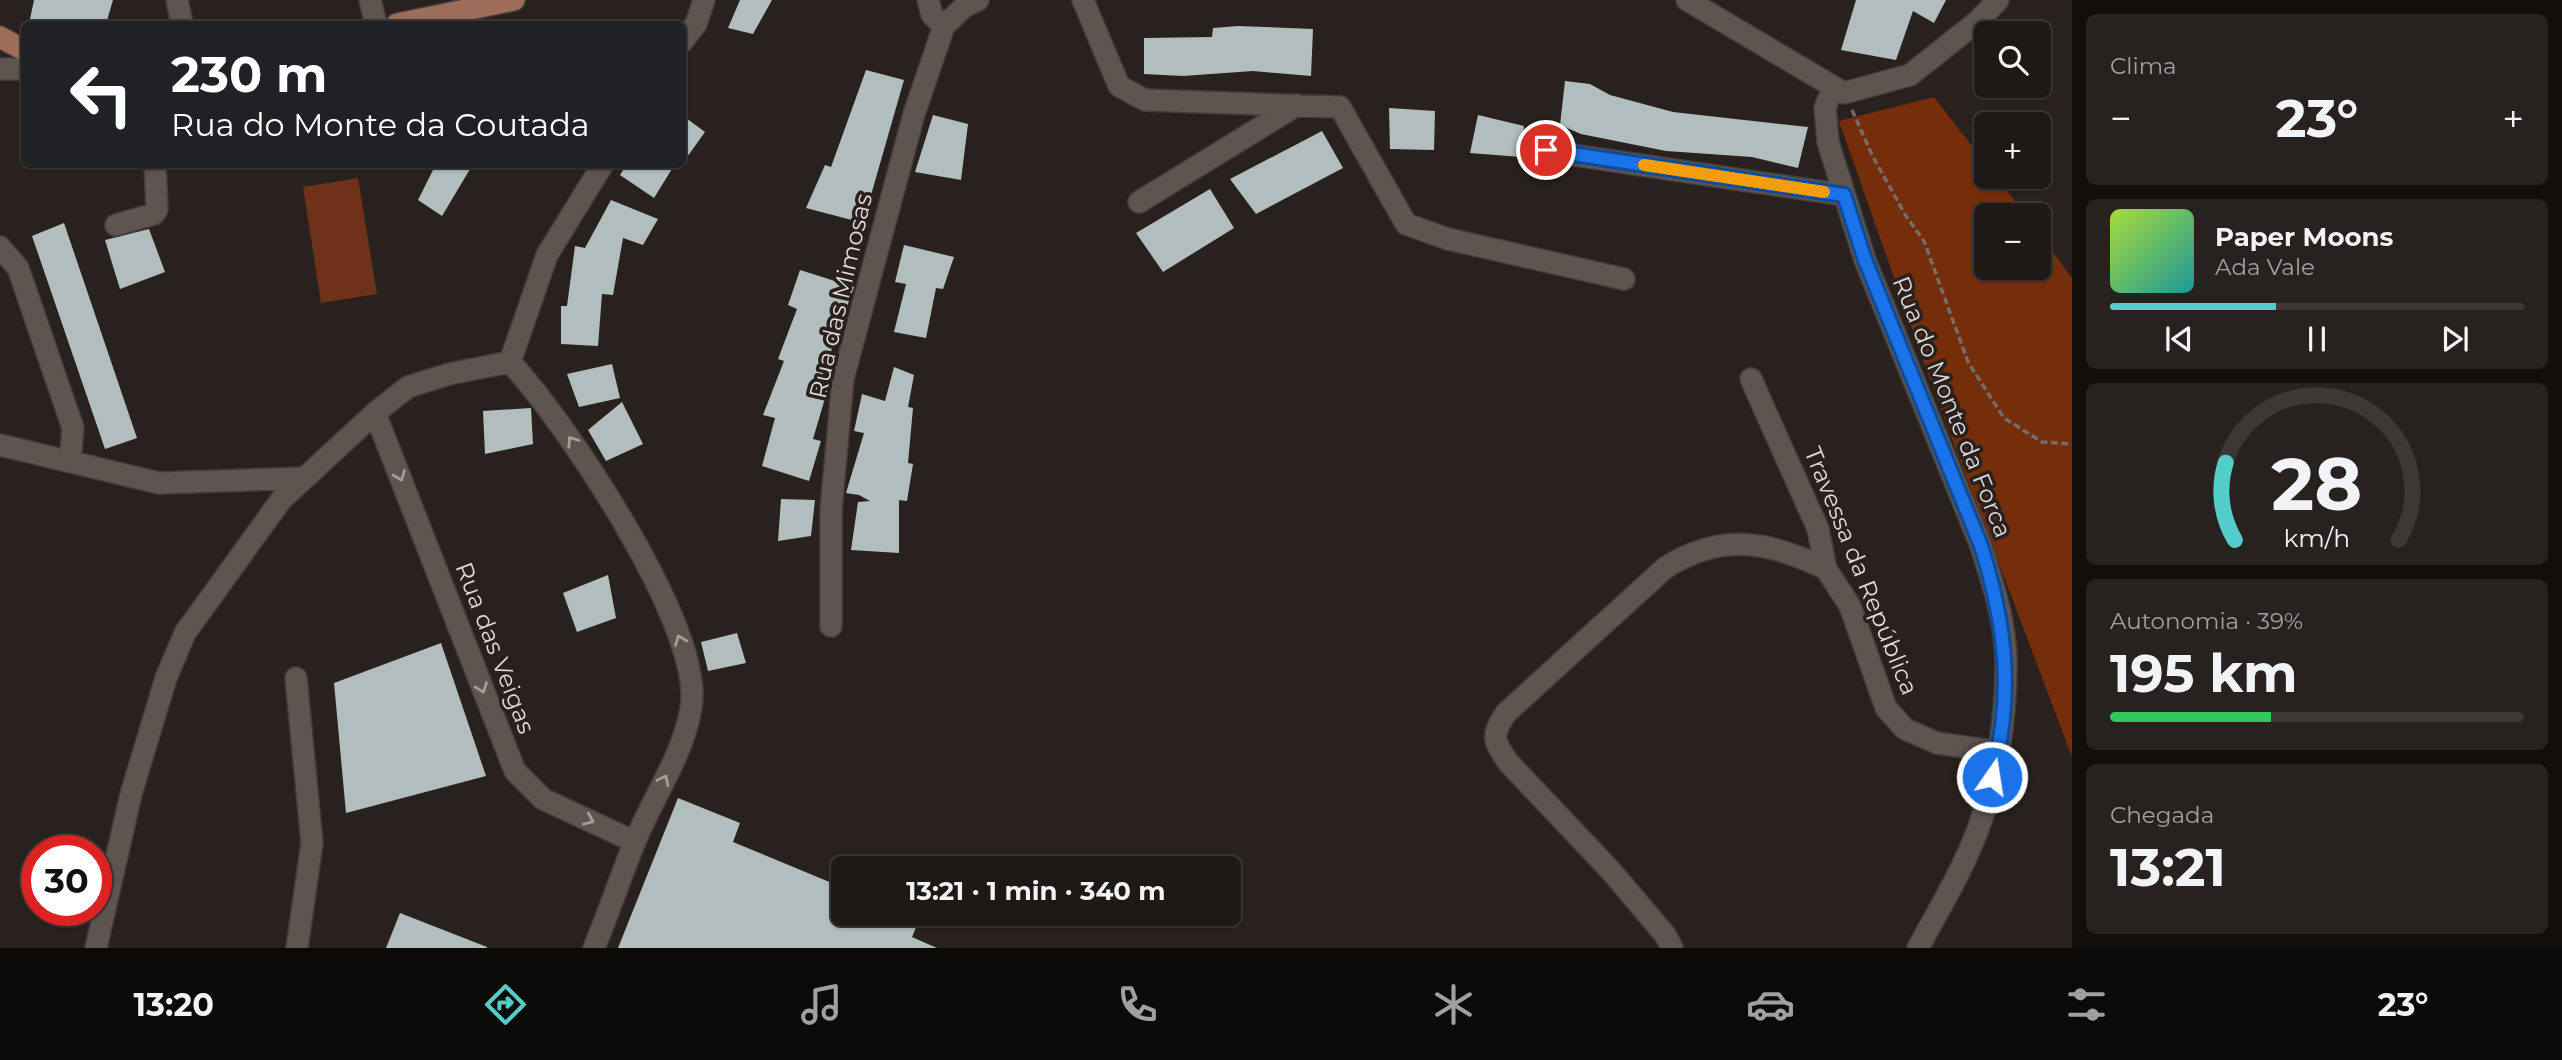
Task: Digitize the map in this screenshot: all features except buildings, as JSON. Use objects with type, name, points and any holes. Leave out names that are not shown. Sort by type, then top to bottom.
[{"type":"main road","points":[[412,21],[514,0]]},
{"type":"main road","points":[[0,37],[21,48]]},
{"type":"street","points":[[177,0],[181,21]]},
{"type":"street","points":[[370,0],[375,21]]},
{"type":"street","points":[[686,21],[691,0]]},
{"type":"street","points":[[686,37],[696,24],[705,0]]},
{"type":"street","points":[[928,0],[932,15],[944,26],[965,6],[978,0]]},
{"type":"street","points":[[1083,0],[1119,86],[1145,100],[1340,107],[1406,224],[1448,239],[1624,279]]},
{"type":"street","points":[[1687,0],[1839,90],[1910,75],[1978,21],[1998,0]]},
{"type":"street","name":"Rua das Mimosas","points":[[831,626],[831,510],[843,379],[911,127],[944,26]]},
{"type":"street","points":[[0,69],[21,69]]},
{"type":"street","name":"Rua do Monte da Forca","points":[[1839,90],[1825,108],[1828,142],[1865,260],[1981,546],[1996,593],[2007,664],[1999,752],[1979,828],[1918,948]]},
{"type":"street","points":[[1139,202],[1297,105]]},
{"type":"street","points":[[1546,150],[1844,195]]},
{"type":"street","points":[[116,225],[154,215],[157,209],[155,168]]},
{"type":"street","points":[[510,362],[547,256],[601,168]]},
{"type":"street","points":[[0,247],[19,268],[73,428],[70,461]]},
{"type":"street","points":[[96,948],[131,794],[166,678],[181,645],[281,500],[375,412],[408,387],[449,374],[510,362]]},
{"type":"street","points":[[510,362],[540,394],[597,478],[672,618],[690,666],[692,706],[677,755],[635,842],[594,948]]},
{"type":"street","name":"Travessa da República","points":[[1751,379],[1818,529],[1826,569],[1850,606],[1886,708],[1905,729],[1937,743],[1999,752]]},
{"type":"street","name":"Rua das Veigas","points":[[375,412],[515,771],[543,799],[635,842]]},
{"type":"street","points":[[0,446],[159,483],[305,478]]},
{"type":"street","points":[[1672,948],[1666,936],[1611,871],[1508,762],[1496,743],[1495,730],[1516,704],[1665,568],[1687,554],[1715,545],[1743,543],[1788,551],[1826,569]]},
{"type":"street","points":[[296,678],[312,843],[297,948]]},
{"type":"path","points":[[1839,90],[1906,216],[1924,241],[1968,362],[2004,418],[2042,442],[2072,444]]},
{"type":"shaded area","points":[[1934,97],[1974,149],[1974,189],[2005,189],[2017,203],[1974,203],[1974,280],[2051,280],[2051,249],[2072,278],[2072,757],[1931,383],[1839,121]]},
{"type":"shaded area","points":[[358,178],[377,294],[321,303],[303,187]]},
{"type":"slow traffic","points":[[1644,165],[1824,192]]},
{"type":"route","points":[[1546,150],[1844,195],[1865,260],[1981,546],[1996,593],[2007,664],[1999,752],[1992,777]]}]
